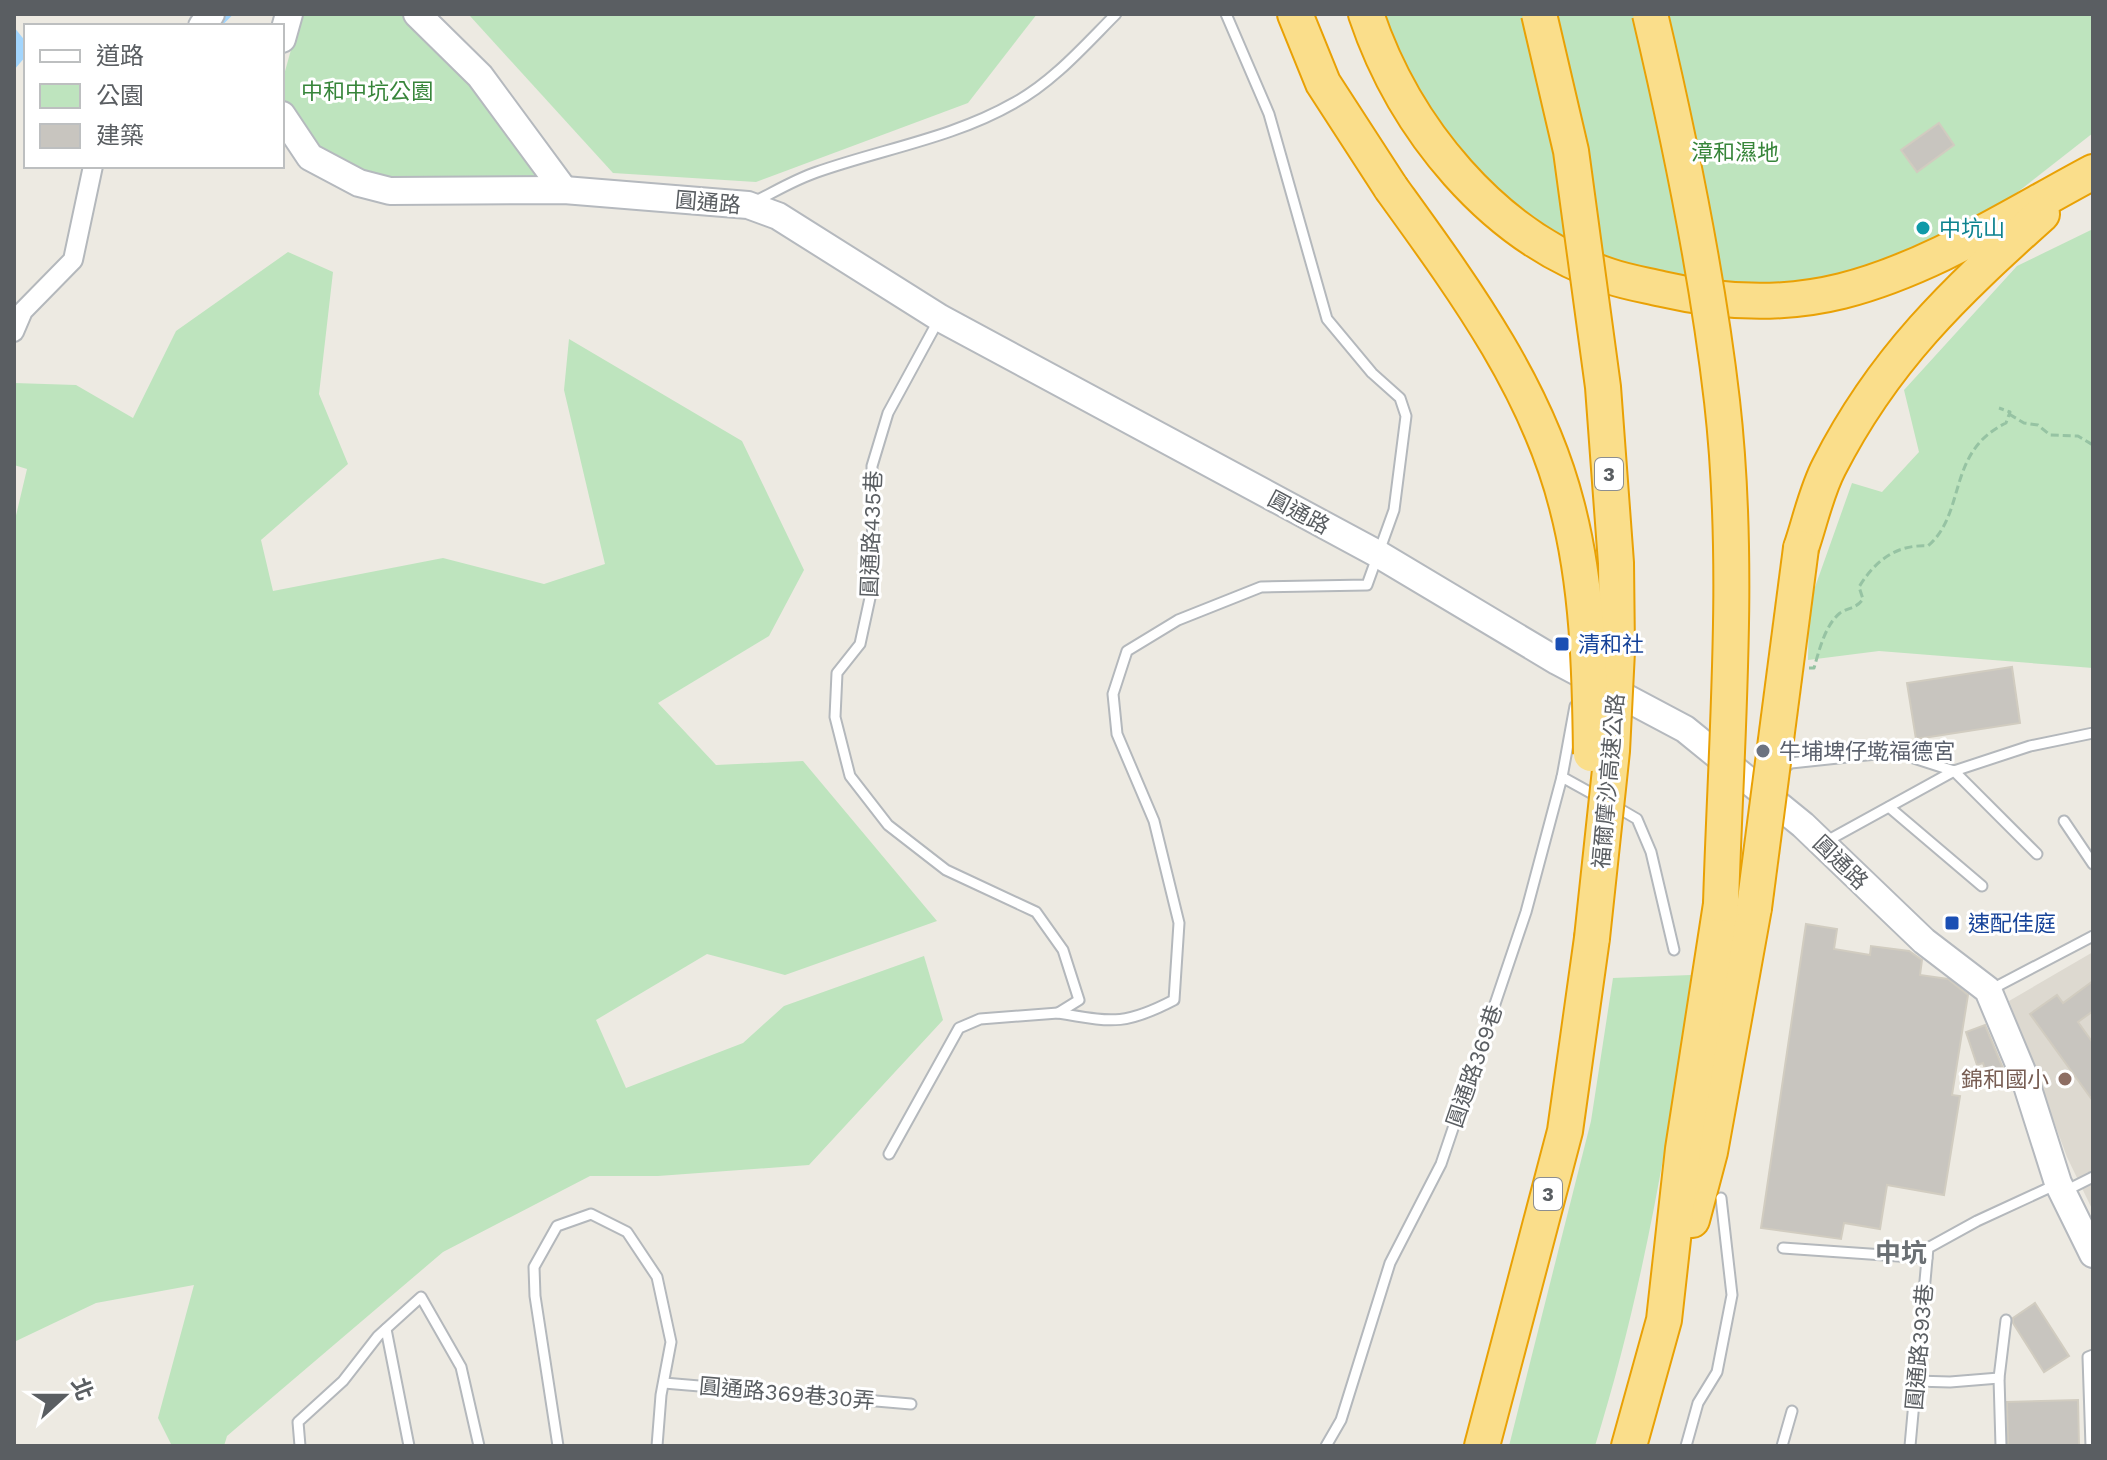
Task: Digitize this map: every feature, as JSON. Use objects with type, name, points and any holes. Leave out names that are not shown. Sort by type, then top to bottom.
[{"type":"highway","points":[[1295,14],[1323,83],[1504,354],[1534,417],[1567,505],[1583,593],[1590,685],[1592,938]]},
{"type":"highway","points":[[1366,14],[1377,48],[1411,113],[1436,147],[1507,218],[1543,244],[1608,276],[1691,296],[1747,301],[1786,300],[1841,291],[1915,267],[2093,172]]},
{"type":"highway","name":"福爾摩沙高速公路","points":[[1482,1446],[1565,1131],[1592,938],[1612,751],[1617,651],[1616,563],[1603,387],[1571,151],[1539,14]]},
{"type":"highway","points":[[1650,14],[1699,247],[1722,403],[1737,906]]},
{"type":"highway","points":[[1629,1446],[1710,1152],[1737,906],[1801,548],[1828,469],[1894,361],[1948,299],[2047,208],[2093,172]]},
{"type":"street","points":[[417,14],[480,76],[564,190]]},
{"type":"street","name":"圓通路","points":[[284,118],[310,157],[359,183],[390,191],[564,190],[748,205],[778,216],[940,318],[1378,554],[1580,679],[1685,729],[1822,844],[1924,941],[1988,990],[2024,1076],[2060,1188],[2093,1254]]},
{"type":"street","points":[[14,332],[23,311],[73,260],[93,168]]},
{"type":"lane","points":[[748,205],[815,172],[953,129],[1017,102],[1058,70],[1116,14]]},
{"type":"lane","points":[[889,1154],[959,1028],[980,1019],[1058,1013],[1107,1021],[1139,1018],[1174,1000],[1179,923],[1154,821],[1117,734],[1113,694],[1127,651],[1178,620],[1261,587],[1367,585],[1394,510],[1406,416],[1400,398],[1372,373],[1327,319],[1269,114],[1226,14]]},
{"type":"lane","name":"圓通路435巷","points":[[940,318],[888,413],[872,466],[873,584],[860,644],[837,673],[835,717],[850,776],[888,825],[946,870],[1036,912],[1063,950],[1079,1000],[1058,1013]]},
{"type":"lane","name":"圓通路369巷","points":[[1326,1446],[1341,1420],[1390,1263],[1441,1164],[1526,912],[1562,777],[1576,701]]},
{"type":"lane","points":[[1822,844],[1954,771],[2030,746],[2093,733]]},
{"type":"lane","points":[[1756,786],[1791,763],[1895,752],[1954,771],[2037,854]]},
{"type":"lane","points":[[1562,777],[1637,819],[1651,852],[1674,950]]},
{"type":"lane","points":[[1889,807],[1982,886]]},
{"type":"lane","points":[[2064,821],[2093,864]]},
{"type":"lane","points":[[1988,990],[2093,936]]},
{"type":"lane","points":[[2060,1188],[2093,1177]]},
{"type":"lane","name":"圓通路393巷","points":[[1910,1446],[1928,1248],[1977,1221],[2060,1188]]},
{"type":"lane","points":[[1686,1446],[1698,1403],[1717,1372],[1729,1323],[1732,1295],[1721,1198]]},
{"type":"lane","points":[[558,1446],[535,1296],[534,1267],[557,1226],[591,1214],[627,1232],[657,1277],[671,1342],[657,1446]]},
{"type":"lane","points":[[1783,1248],[1927,1258]]},
{"type":"lane","points":[[300,1446],[298,1422],[343,1381],[386,1329],[421,1297],[461,1367],[479,1446]]},
{"type":"lane","points":[[2001,1446],[1999,1378],[2006,1320]]},
{"type":"lane","points":[[386,1329],[409,1446]]},
{"type":"lane","points":[[2091,1446],[2088,1357],[2093,1355]]},
{"type":"lane","points":[[1915,1381],[1999,1378]]},
{"type":"lane","name":"圓通路369巷30弄","points":[[664,1383],[911,1404]]},
{"type":"lane","points":[[1782,1446],[1792,1411]]},
{"type":"path","points":[[1999,408],[2024,423],[2038,425],[2050,435],[2078,436],[2093,445]]},
{"type":"path","points":[[1798,667],[1814,668],[1828,629],[1840,613],[1857,607],[1863,599],[1859,587],[1882,557],[1918,545],[1928,546],[1940,535],[1968,455],[1983,437],[2006,423],[2009,414]]},
{"type":"shaded area","name":"錦和國小","points":[[2093,952],[2093,1211],[2067,1157],[2009,1001]]},
{"type":"green space","name":"中和中坑公園","points":[[301,14],[401,14],[469,83],[539,176],[391,181],[327,157],[284,124],[284,75]]},
{"type":"green space","points":[[1037,14],[968,103],[756,182],[613,173],[470,16]]},
{"type":"green space","name":"漳和濕地","points":[[1377,14],[2093,14],[2093,133],[2001,205],[1928,244],[1847,276],[1790,289],[1724,289],[1621,271],[1533,226],[1443,141]]},
{"type":"green space","points":[[2093,229],[2093,668],[1879,651],[1808,660],[1809,604],[1852,483],[1882,492],[1919,452],[1904,390],[2017,266]]},
{"type":"green space","points":[[288,252],[333,272],[319,394],[348,464],[261,540],[273,591],[443,558],[544,584],[605,564],[564,390],[569,339],[742,441],[804,570],[769,636],[658,703],[716,765],[803,761],[937,921],[785,975],[707,954],[596,1020],[626,1088],[743,1043],[784,1006],[924,956],[943,1020],[809,1165],[658,1176],[590,1176],[443,1252],[227,1436],[224,1446],[172,1446],[158,1418],[194,1285],[96,1303],[14,1342],[14,524],[27,469],[14,465],[14,383],[76,385],[133,418],[176,331]]},
{"type":"green space","points":[[1691,975],[1674,1094],[1641,1271],[1595,1446],[1509,1446],[1591,1121],[1613,978]]},
{"type":"water","points":[[14,27],[24,40],[24,58],[14,70]]},
{"type":"building","points":[[1939,123],[1954,145],[1917,172],[1901,150]]},
{"type":"building","points":[[2012,667],[2020,723],[1916,739],[1907,683]]},
{"type":"building","points":[[1806,924],[1837,929],[1834,949],[1870,955],[1871,946],[1909,951],[1922,960],[1920,975],[1948,979],[1968,995],[1952,1095],[1960,1096],[1944,1195],[1887,1185],[1880,1229],[1844,1223],[1841,1239],[1761,1228]]},
{"type":"building","points":[[2093,981],[2093,1011],[2078,1022],[2093,1043],[2093,1101],[2030,1014],[2057,995],[2063,1003]]},
{"type":"building","points":[[1985,1025],[2007,1078],[1990,1084],[1983,1063],[1977,1065],[1966,1032]]},
{"type":"building","points":[[2035,1303],[2069,1356],[2044,1372],[2013,1323],[2013,1318]]},
{"type":"building","points":[[2078,1400],[2079,1446],[2008,1446],[2007,1402]]},
{"type":"waterway","points":[[220,24],[230,14]]},
{"type":"place","name":"中坑山","points":[[1923,228]]},
{"type":"place","name":"清和社","points":[[1562,644]]},
{"type":"place","name":"牛埔埤仔墘福德宮","points":[[1763,751]]},
{"type":"place","name":"速配佳庭","points":[[1952,923]]},
{"type":"place","name":"錦和國小","points":[[2065,1079]]},
{"type":"district","name":"中坑","points":[[1901,1253]]}]
